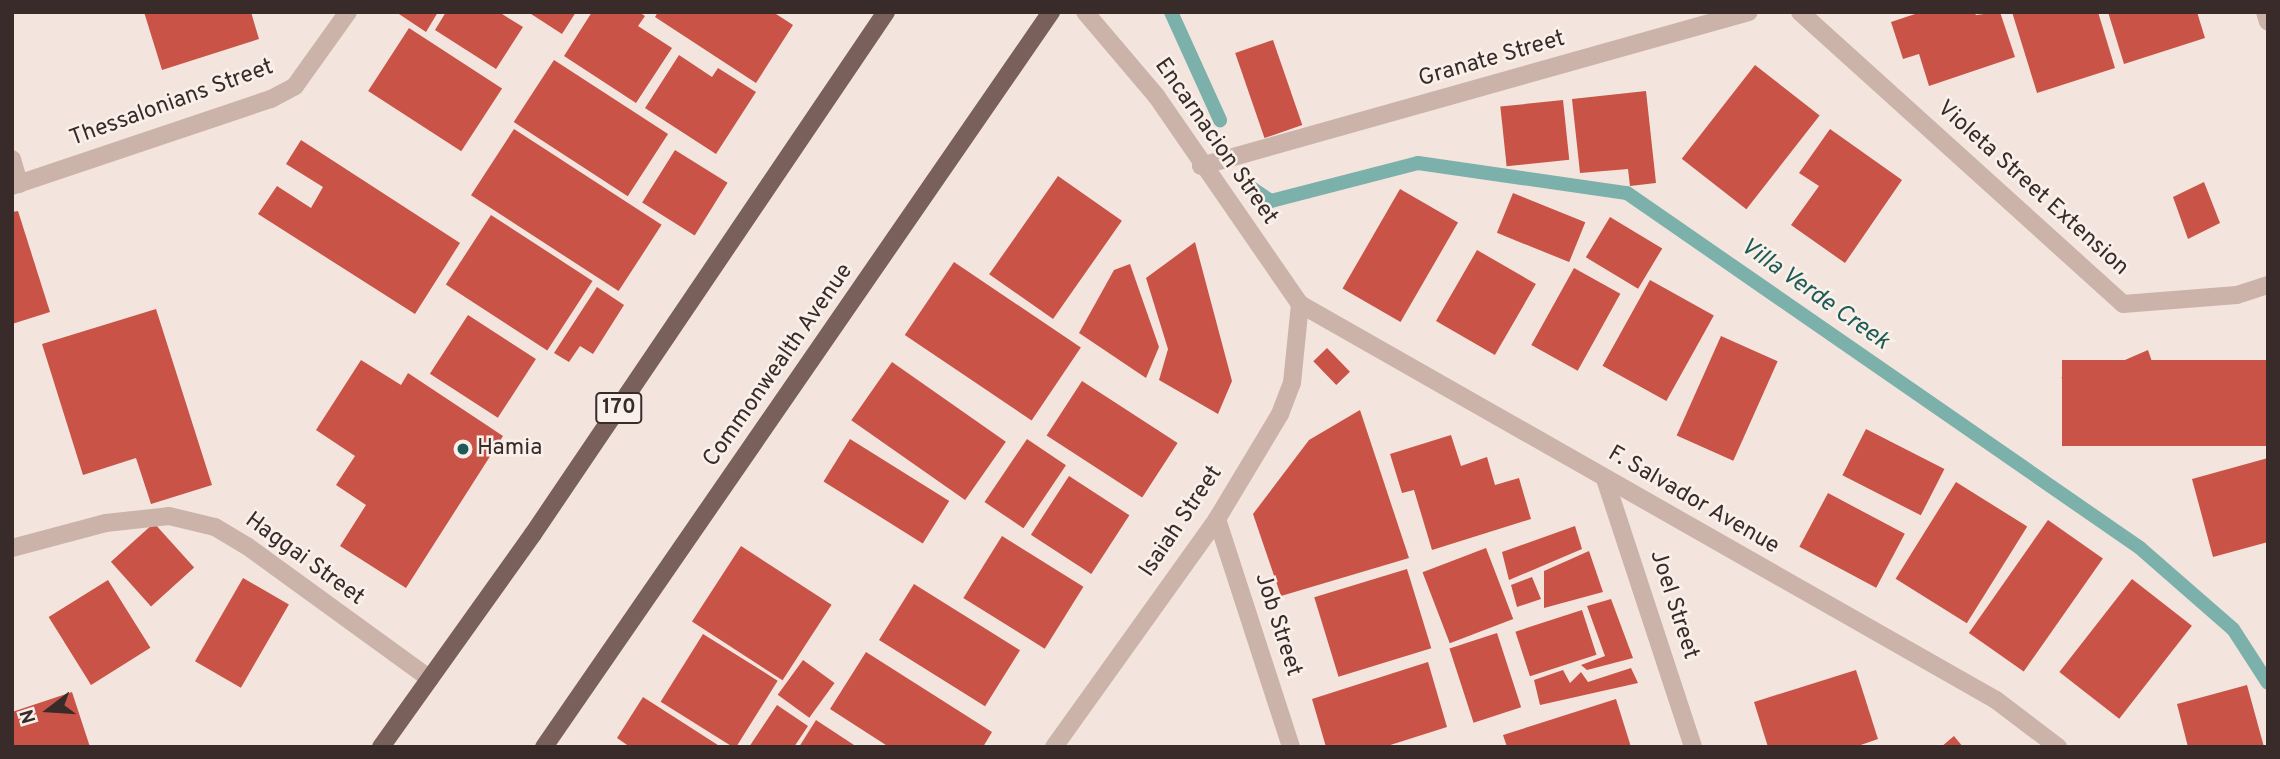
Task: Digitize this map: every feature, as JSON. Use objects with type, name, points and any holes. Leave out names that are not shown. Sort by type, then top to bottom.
[{"type":"main road","name":"170","points":[[381,747],[533,534],[886,12]]},
{"type":"main road","name":"Commonwealth Avenue","points":[[544,747],[1051,12]]},
{"type":"street","name":"Thessalonians Street","points":[[16,185],[283,93],[295,86],[348,12]]},
{"type":"street","name":"Encarnacion Street","points":[[1086,12],[1157,97],[1201,166],[1300,303]]},
{"type":"street","name":"Granate Street","points":[[1201,166],[1749,12]]},
{"type":"street","name":"Violeta Street Extension","points":[[1800,12],[2123,304],[2236,295],[2268,285]]},
{"type":"street","points":[[2265,12],[2268,22]]},
{"type":"street","points":[[12,159],[16,185]]},
{"type":"street","name":"F. Salvador Avenue","points":[[1300,303],[1996,700],[2058,747]]},
{"type":"street","name":"Isaiah Street","points":[[1054,747],[1217,519],[1280,414],[1292,383],[1300,303]]},
{"type":"street","name":"Joel Street","points":[[1605,479],[1693,747]]},
{"type":"street","name":"Haggai Street","points":[[12,548],[106,523],[169,516],[215,527],[247,546],[430,679]]},
{"type":"street","name":"Job Street","points":[[1217,519],[1292,747]]},
{"type":"building","points":[[144,12],[251,12],[259,39],[162,70]]},
{"type":"building","points":[[396,12],[438,12],[426,32]]},
{"type":"building","points":[[446,12],[499,12],[523,27],[496,69],[435,30]]},
{"type":"building","points":[[528,12],[576,12],[562,34]]},
{"type":"building","points":[[592,12],[639,12],[645,16],[638,26],[672,48],[636,103],[564,56]]},
{"type":"building","points":[[658,12],[773,12],[793,25],[756,83],[655,17]]},
{"type":"building","points":[[1921,12],[1974,12],[1976,15],[2000,12],[2015,57],[1929,86],[1919,54],[1903,59],[1891,22]]},
{"type":"building","points":[[2012,12],[2098,12],[2115,68],[2037,93]]},
{"type":"building","points":[[2108,12],[2197,12],[2205,38],[2124,64]]},
{"type":"building","points":[[409,28],[502,88],[461,151],[368,91]]},
{"type":"building","points":[[1273,40],[1302,125],[1264,138],[1235,53]]},
{"type":"building","points":[[679,55],[712,77],[718,68],[756,92],[716,154],[645,108]]},
{"type":"building","points":[[554,60],[668,134],[628,196],[514,122]]},
{"type":"building","points":[[1755,65],[1820,115],[1746,209],[1682,159]]},
{"type":"building","points":[[1646,91],[1656,183],[1630,186],[1628,169],[1580,173],[1572,99]]},
{"type":"building","points":[[1563,100],[1569,160],[1507,166],[1500,107]]},
{"type":"building","points":[[514,129],[662,225],[619,291],[471,195]]},
{"type":"building","points":[[1830,129],[1902,180],[1845,263],[1791,225],[1819,186],[1799,173]]},
{"type":"building","points":[[301,140],[460,243],[415,314],[258,214],[277,186],[311,208],[323,187],[286,164]]},
{"type":"building","points":[[675,150],[728,183],[695,235],[642,203]]},
{"type":"building","points":[[1058,176],[1122,221],[1053,319],[989,274]]},
{"type":"building","points":[[2204,182],[2220,223],[2188,239],[2173,197]]},
{"type":"building","points":[[1400,189],[1458,222],[1401,322],[1342,289]]},
{"type":"building","points":[[1513,193],[1585,222],[1569,262],[1497,233]]},
{"type":"building","points":[[18,211],[50,312],[12,324],[12,212]]},
{"type":"building","points":[[491,215],[592,281],[547,351],[446,285]]},
{"type":"building","points":[[1610,217],[1662,248],[1638,289],[1586,257]]},
{"type":"building","points":[[1195,242],[1232,381],[1218,414],[1159,380],[1168,349],[1146,278]]},
{"type":"building","points":[[1477,250],[1536,284],[1495,355],[1436,321]]},
{"type":"building","points":[[954,262],[1081,348],[1032,421],[905,335]]},
{"type":"building","points":[[1130,264],[1159,347],[1146,378],[1079,333],[1114,270]]},
{"type":"building","points":[[1574,268],[1620,294],[1578,371],[1531,345]]},
{"type":"building","points":[[1650,280],[1714,315],[1666,401],[1602,366]]},
{"type":"building","points":[[597,287],[624,305],[593,354],[580,346],[569,362],[554,353]]},
{"type":"building","points":[[156,309],[212,485],[151,504],[136,458],[83,475],[42,344]]},
{"type":"building","points":[[468,315],[536,359],[498,418],[430,374]]},
{"type":"building","points":[[1721,336],[1778,361],[1733,461],[1677,436]]},
{"type":"building","points":[[1327,348],[1350,372],[1336,385],[1313,361]]},
{"type":"building","points":[[2148,350],[2160,385],[2126,395],[2118,363]]},
{"type":"building","points":[[361,360],[401,385],[408,373],[503,436],[406,588],[340,546],[366,505],[336,485],[355,456],[316,430]]},
{"type":"building","points":[[2062,360],[2268,360],[2268,446],[2062,446]]},
{"type":"building","points":[[892,362],[1006,442],[965,500],[851,420]]},
{"type":"building","points":[[2084,369],[2095,399],[2072,407],[2061,377]]},
{"type":"building","points":[[1082,381],[1178,443],[1142,498],[1047,436]]},
{"type":"building","points":[[1360,410],[1409,558],[1281,596],[1253,514],[1309,440]]},
{"type":"building","points":[[1866,429],[1944,469],[1921,515],[1842,475]]},
{"type":"building","points":[[1451,435],[1461,466],[1487,457],[1495,485],[1519,478],[1531,519],[1432,550],[1414,490],[1402,493],[1390,454]]},
{"type":"building","points":[[850,439],[949,501],[923,543],[824,481]]},
{"type":"building","points":[[1027,439],[1066,465],[1023,528],[985,502]]},
{"type":"building","points":[[2268,458],[2268,542],[2213,557],[2192,479]]},
{"type":"building","points":[[1069,476],[1129,515],[1091,574],[1031,535]]},
{"type":"building","points":[[1956,482],[2027,527],[1967,623],[1896,579]]},
{"type":"building","points":[[1828,493],[1905,534],[1876,588],[1799,547]]},
{"type":"building","points":[[2048,520],[2103,558],[2024,671],[1969,633]]},
{"type":"building","points":[[154,523],[194,568],[151,606],[111,562]]},
{"type":"building","points":[[1575,526],[1582,549],[1509,580],[1502,552]]},
{"type":"building","points":[[1002,536],[1083,587],[1045,649],[963,598]]},
{"type":"building","points":[[741,546],[832,605],[783,680],[692,621]]},
{"type":"building","points":[[1486,548],[1513,619],[1450,643],[1423,572]]},
{"type":"building","points":[[1589,551],[1603,592],[1544,608],[1544,571]]},
{"type":"building","points":[[1407,569],[1431,648],[1339,677],[1314,597]]},
{"type":"building","points":[[1532,577],[1541,599],[1517,607],[1511,585]]},
{"type":"building","points":[[243,578],[289,604],[241,688],[195,661]]},
{"type":"building","points":[[2132,579],[2192,626],[2119,719],[2059,672]]},
{"type":"building","points":[[108,580],[150,648],[91,685],[49,617]]},
{"type":"building","points":[[914,584],[1020,650],[985,706],[879,640]]},
{"type":"building","points":[[1611,599],[1633,658],[1587,670],[1581,665],[1605,656],[1587,606]]},
{"type":"building","points":[[1582,610],[1597,655],[1530,676],[1515,632]]},
{"type":"building","points":[[1497,633],[1521,707],[1474,723],[1449,648]]},
{"type":"building","points":[[703,634],[778,681],[736,747],[661,702]]},
{"type":"building","points":[[866,652],[992,732],[983,747],[889,747],[830,709]]},
{"type":"building","points":[[803,660],[835,683],[809,718],[778,695]]},
{"type":"building","points":[[1428,662],[1447,727],[1384,747],[1326,747],[1312,699]]},
{"type":"building","points":[[1631,668],[1638,683],[1540,705],[1534,680],[1563,670],[1570,683],[1581,672],[1588,682]]},
{"type":"building","points":[[1856,670],[1878,739],[1855,747],[1768,747],[1754,702]]},
{"type":"building","points":[[2247,685],[2264,747],[2188,747],[2177,704]]},
{"type":"building","points":[[72,692],[90,747],[12,747],[12,712]]},
{"type":"building","points":[[643,697],[721,747],[630,747],[617,738]]},
{"type":"building","points":[[1616,699],[1631,747],[1507,747],[1503,735]]},
{"type":"building","points":[[777,705],[808,726],[794,747],[749,747]]},
{"type":"building","points":[[816,720],[857,747],[799,747]]},
{"type":"building","points":[[1954,736],[1963,747],[1941,747]]},
{"type":"waterway","name":"Villa Verde Creek","points":[[1171,12],[1220,120]]},
{"type":"waterway","name":"Villa Verde Creek","points":[[1250,187],[1271,201],[1418,163],[1627,193],[2140,548],[2233,629],[2268,683]]},
{"type":"place","name":"Hamia","points":[[463,449]]}]
